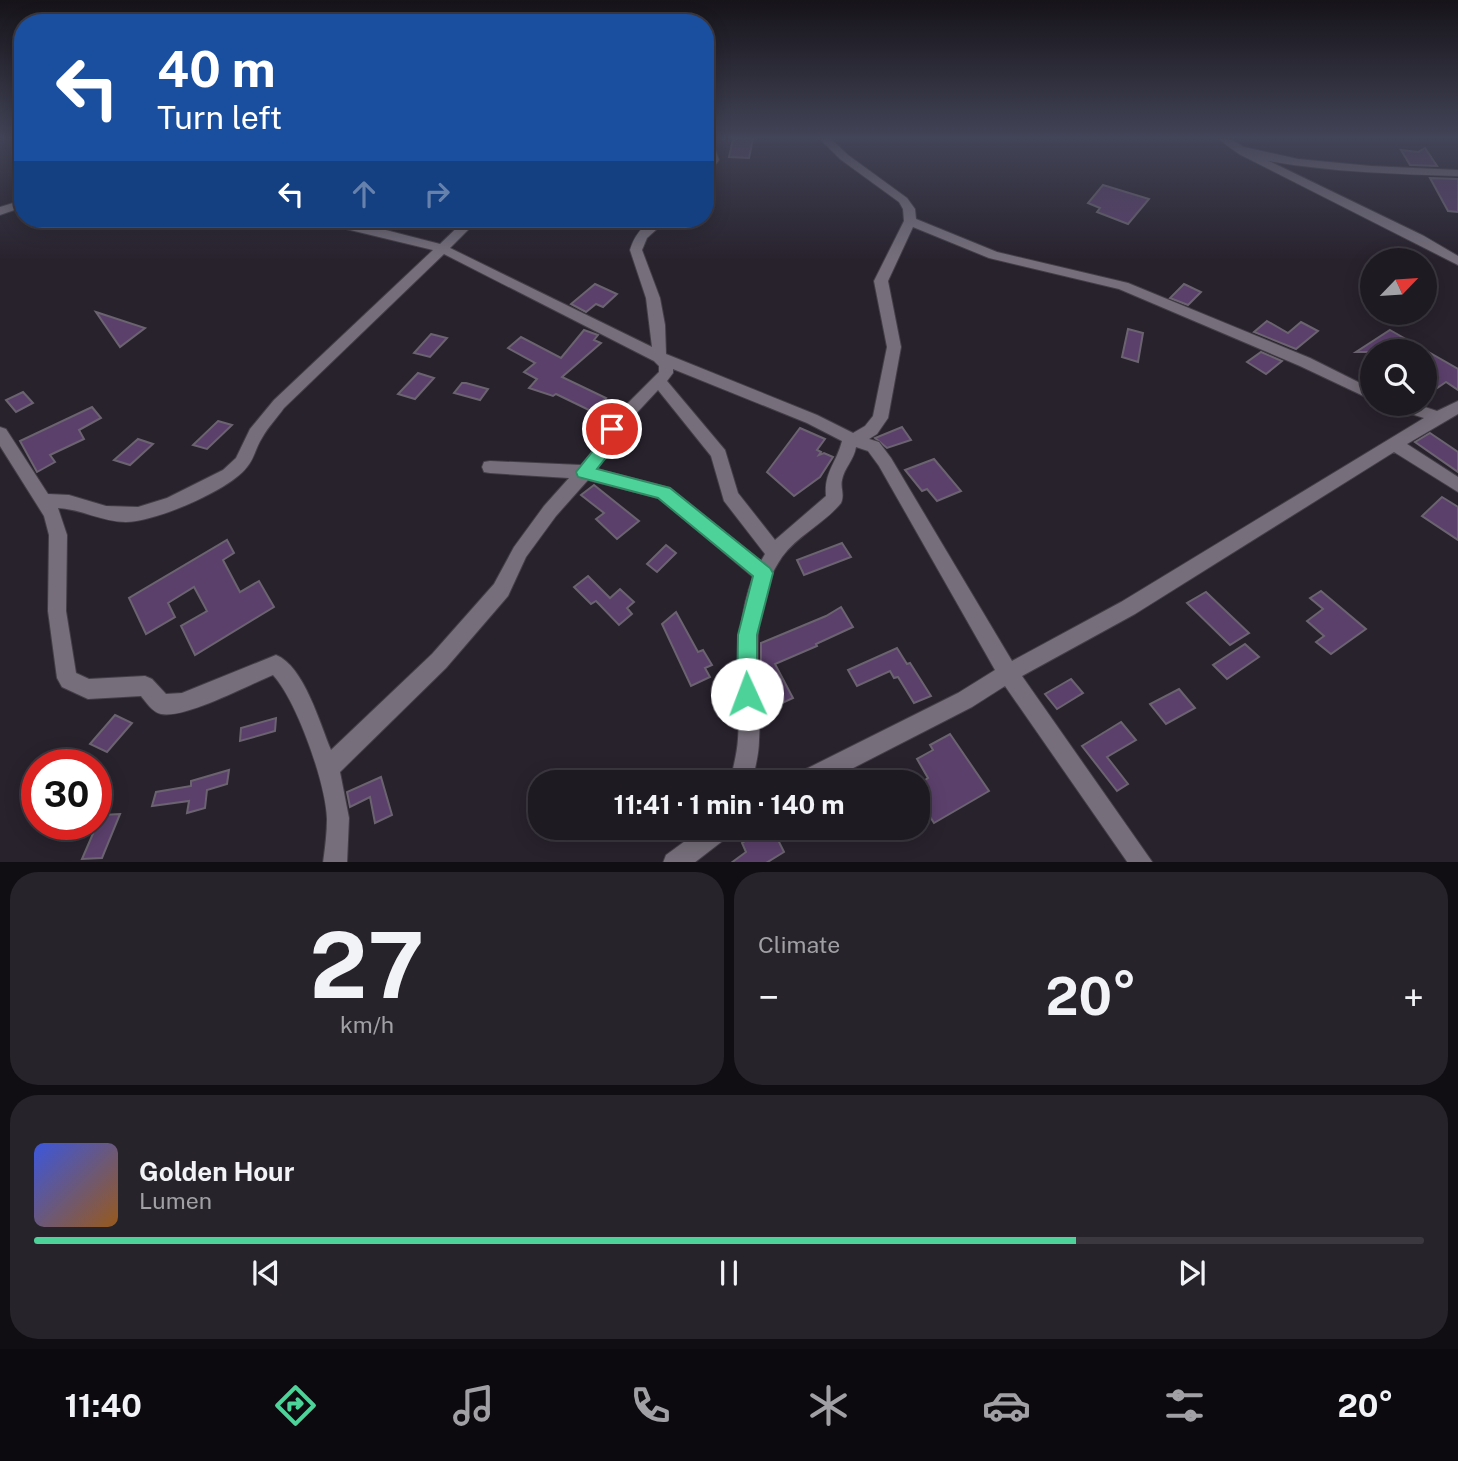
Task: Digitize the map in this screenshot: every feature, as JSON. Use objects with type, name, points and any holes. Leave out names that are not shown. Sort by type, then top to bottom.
[{"type":"street","points":[[743,770],[749,737],[746,650],[750,619],[763,573],[792,533],[829,506],[835,498],[833,480],[847,455],[849,443],[871,430],[880,418],[894,347],[881,281],[910,221],[909,209],[903,200],[874,179]]},
{"type":"street","points":[[1298,179],[1420,239],[1458,261]]},
{"type":"street","points":[[910,221],[993,255],[1123,286],[1243,335],[1360,389]]},
{"type":"street","points":[[359,228],[441,248],[659,357],[812,419],[855,441],[873,446],[885,462],[1008,673],[1141,862]]},
{"type":"street","points":[[44,501],[78,503],[106,513],[138,514],[172,504],[229,474],[242,462],[256,433],[279,404],[462,228]]},
{"type":"street","points":[[328,768],[439,661],[501,590],[520,552],[550,511],[602,451],[612,429],[666,373],[666,365],[659,357],[658,325],[653,298],[636,250],[641,236],[651,228]]},
{"type":"street","points":[[660,382],[719,454],[730,496],[775,553]]},
{"type":"street","points":[[828,770],[965,700],[1008,673],[1128,608],[1458,407]]},
{"type":"street","points":[[0,433],[52,514],[58,535],[57,611],[64,671],[69,680],[88,689],[145,686],[162,704],[182,703],[276,664],[291,680],[328,768],[338,818],[335,862]]},
{"type":"street","points":[[1395,444],[1458,485]]},
{"type":"street","points":[[490,467],[584,472],[664,493],[763,573]]},
{"type":"street","points":[[675,862],[705,840]]},
{"type":"building","points":[[1431,179],[1458,179],[1458,212],[1448,211]]},
{"type":"building","points":[[1103,185],[1149,199],[1128,224],[1097,212],[1100,208],[1088,203]]},
{"type":"building","points":[[595,284],[617,294],[603,307],[596,304],[586,312],[571,304]]},
{"type":"building","points":[[1184,284],[1201,292],[1188,305],[1170,298]]},
{"type":"building","points":[[96,312],[145,328],[120,347]]},
{"type":"building","points":[[1267,321],[1288,333],[1301,322],[1318,331],[1296,349],[1254,332]]},
{"type":"building","points":[[1128,329],[1143,333],[1138,362],[1122,357]]},
{"type":"building","points":[[584,330],[598,335],[594,340],[601,343],[562,377],[606,398],[591,411],[556,394],[553,396],[529,388],[537,379],[524,372],[535,363],[508,348],[521,337],[561,358]]},
{"type":"building","points":[[1390,330],[1406,339],[1376,339]]},
{"type":"building","points":[[431,334],[447,338],[430,357],[414,353]]},
{"type":"building","points":[[1261,352],[1282,361],[1266,374],[1247,362]]},
{"type":"building","points":[[1437,357],[1458,369],[1458,390],[1446,382],[1437,388]]},
{"type":"building","points":[[418,373],[434,378],[415,399],[398,394]]},
{"type":"building","points":[[462,383],[488,389],[480,400],[454,393]]},
{"type":"building","points":[[23,392],[33,403],[16,412],[6,400]]},
{"type":"building","points":[[92,407],[101,418],[79,430],[84,439],[50,455],[55,462],[37,472],[20,441]]},
{"type":"building","points":[[218,421],[232,425],[207,449],[193,445]]},
{"type":"building","points":[[902,427],[911,440],[887,448],[875,438]]},
{"type":"building","points":[[800,428],[825,439],[817,450],[821,452],[819,455],[824,453],[833,457],[820,477],[794,496],[767,472]]},
{"type":"building","points":[[1430,433],[1458,452],[1458,472],[1415,442]]},
{"type":"building","points":[[138,439],[153,444],[130,465],[114,460]]},
{"type":"building","points":[[934,459],[961,491],[937,501],[927,489],[922,491],[905,470]]},
{"type":"building","points":[[594,485],[639,521],[617,539],[596,519],[604,513],[581,495]]},
{"type":"building","points":[[1442,497],[1458,507],[1458,540],[1422,516]]},
{"type":"building","points":[[227,540],[234,553],[223,560],[240,592],[259,581],[274,607],[195,655],[181,626],[207,611],[194,587],[168,603],[175,617],[146,634],[129,598]]},
{"type":"building","points":[[842,543],[851,557],[804,575],[797,560]]},
{"type":"building","points":[[666,545],[676,553],[657,572],[647,564]]},
{"type":"building","points":[[588,576],[610,598],[620,589],[634,602],[627,608],[632,614],[619,625],[596,601],[591,604],[574,587]]},
{"type":"building","points":[[1321,591],[1366,629],[1331,654],[1316,642],[1324,636],[1307,621],[1323,609],[1310,598]]},
{"type":"building","points":[[1206,592],[1249,633],[1230,645],[1187,603]]},
{"type":"building","points":[[841,607],[853,627],[775,664],[793,698],[778,705],[761,669],[761,643]]},
{"type":"building","points":[[676,612],[698,652],[703,650],[712,665],[705,668],[710,677],[691,686],[662,624]]},
{"type":"building","points":[[1245,644],[1259,657],[1227,679],[1213,665]]},
{"type":"building","points":[[897,648],[931,696],[914,703],[898,677],[894,678],[890,671],[857,686],[848,670]]},
{"type":"building","points":[[1071,679],[1083,693],[1057,709],[1045,694]]},
{"type":"building","points":[[1179,689],[1195,708],[1166,724],[1150,704]]},
{"type":"building","points":[[115,715],[132,723],[110,749],[101,749],[90,744]]},
{"type":"building","points":[[276,718],[275,731],[240,741],[241,728]]},
{"type":"building","points":[[1121,722],[1136,740],[1107,757],[1128,784],[1117,791],[1082,746]]},
{"type":"building","points":[[950,734],[989,791],[934,823],[930,817],[930,770],[923,770],[917,759],[933,750],[930,745]]},
{"type":"building","points":[[229,770],[227,784],[207,790],[205,808],[187,813],[189,801],[152,806],[156,792],[191,786],[191,781]]},
{"type":"building","points":[[381,777],[392,815],[375,823],[370,797],[350,807],[347,792]]},
{"type":"building","points":[[112,814],[120,814],[112,834]]},
{"type":"building","points":[[90,840],[109,840],[102,858],[82,859]]},
{"type":"building","points":[[747,840],[782,840],[779,842],[784,852],[768,862],[732,862],[746,852],[742,843]]},
{"type":"route","points":[[612,429],[602,451],[584,472],[664,493],[763,573],[750,619],[746,650],[747,694]]}]
